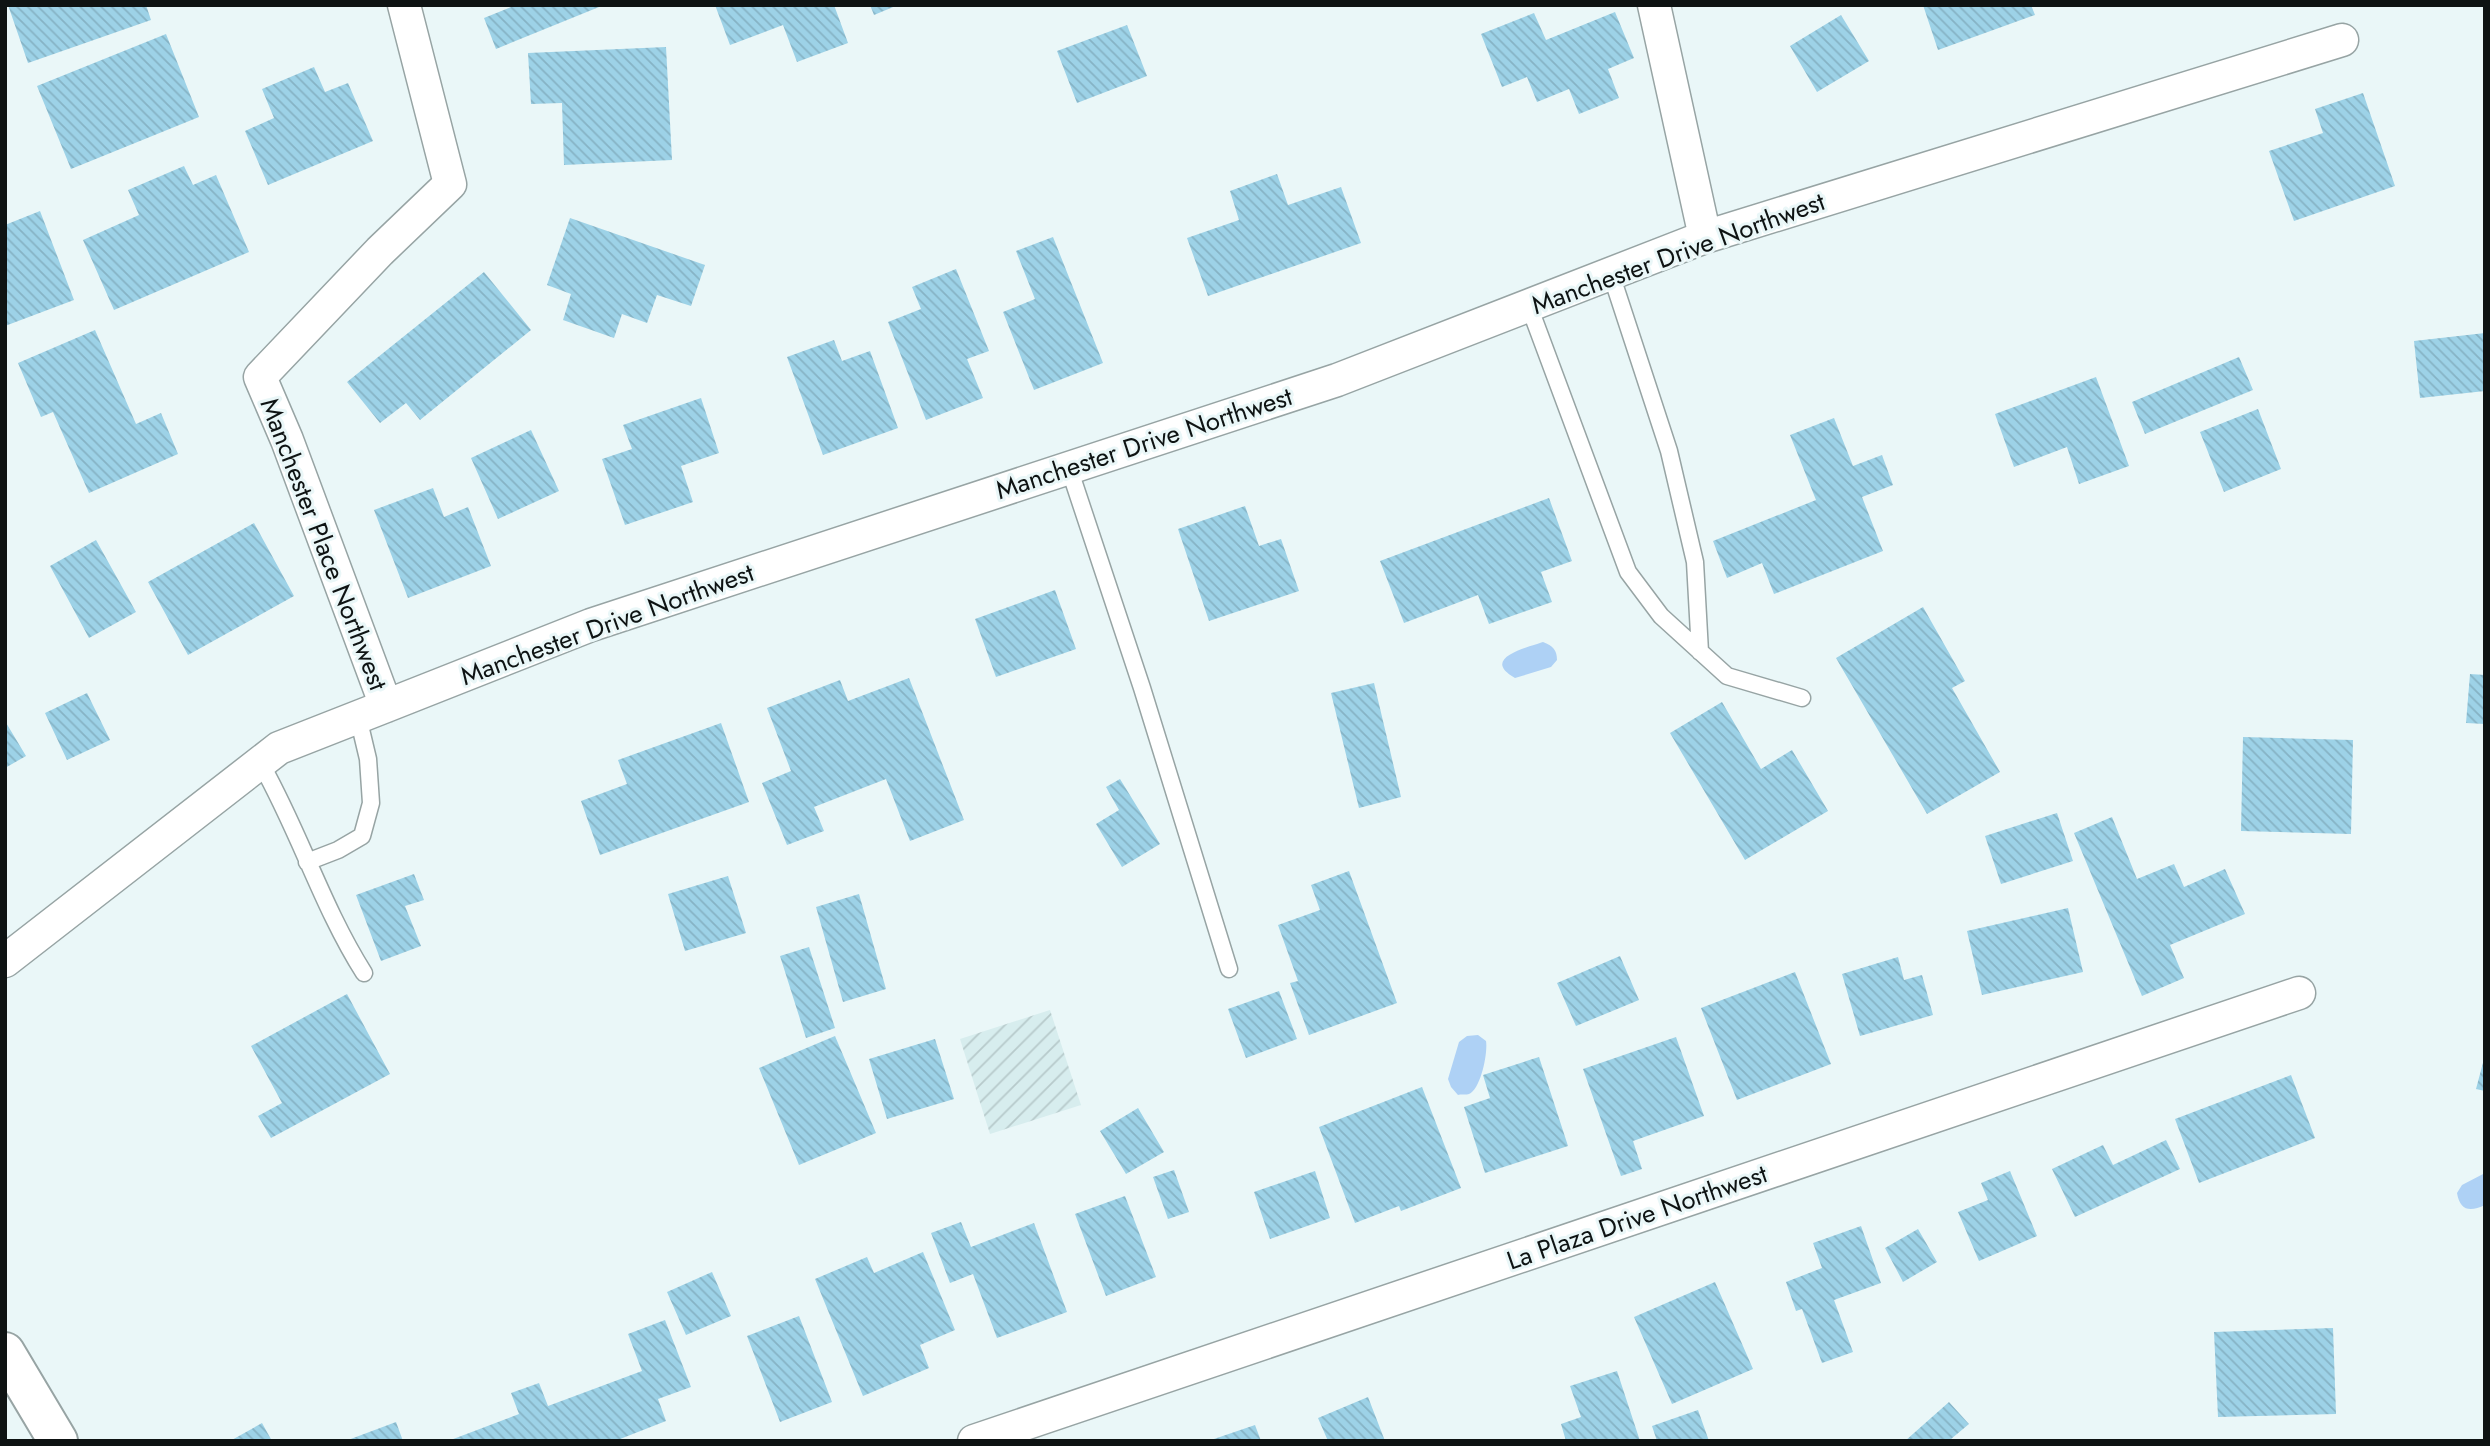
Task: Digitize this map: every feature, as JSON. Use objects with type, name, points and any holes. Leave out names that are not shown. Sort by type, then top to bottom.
[{"type":"main road","points":[[5,1352],[58,1441]]},
{"type":"street","name":"Manchester Place Northwest","points":[[372,711],[287,440],[260,377],[380,251],[450,184],[404,5]]},
{"type":"street","points":[[1654,5],[1705,237]]},
{"type":"street","name":"Manchester Drive Northwest","points":[[5,961],[279,748],[372,711],[591,625],[1337,380],[1705,237],[2342,40]]},
{"type":"street","name":"La Plaza Drive Northwest","points":[[974,1441],[2299,993]]},
{"type":"lane","points":[[1611,274],[1672,464],[1695,562],[1700,652]]},
{"type":"lane","points":[[1528,306],[1628,572],[1661,616],[1727,676],[1802,698]]},
{"type":"lane","points":[[1069,468],[1142,688],[1229,969]]},
{"type":"lane","points":[[307,862],[362,836],[371,803],[368,759],[372,711]]},
{"type":"lane","points":[[260,762],[277,791],[343,941],[364,973]]},
{"type":"shaded area","points":[[1050,1010],[1081,1105],[990,1134],[960,1039]]},
{"type":"water","points":[[1543,642],[1552,647],[1556,654],[1557,660],[1551,667],[1515,678],[1505,671],[1502,665],[1510,654]]},
{"type":"water","points":[[1478,1035],[1486,1041],[1485,1061],[1480,1078],[1473,1091],[1458,1095],[1448,1079],[1459,1042],[1467,1036]]},
{"type":"water","points":[[2485,1173],[2485,1205],[2475,1209],[2463,1207],[2457,1193],[2462,1185]]},
{"type":"building","points":[[8,5],[146,5],[151,20],[28,63]]},
{"type":"building","points":[[516,5],[604,5],[496,49],[484,18]]},
{"type":"building","points":[[715,5],[834,5],[848,43],[797,62],[783,25],[730,45]]},
{"type":"building","points":[[870,5],[898,5],[874,15]]},
{"type":"building","points":[[1923,5],[2031,5],[2035,15],[1938,50]]},
{"type":"building","points":[[1615,12],[1634,58],[1608,69],[1619,98],[1579,114],[1569,89],[1537,102],[1527,77],[1502,87],[1481,34],[1534,13],[1546,40]]},
{"type":"building","points":[[1841,15],[1869,61],[1817,92],[1790,46]]},
{"type":"building","points":[[1127,25],[1147,76],[1077,103],[1057,51]]},
{"type":"building","points":[[166,34],[199,117],[71,169],[37,86]]},
{"type":"building","points":[[666,47],[672,160],[564,165],[562,103],[531,104],[528,53]]},
{"type":"building","points":[[314,67],[325,92],[348,83],[373,141],[268,185],[245,131],[274,118],[262,89]]},
{"type":"building","points":[[2363,93],[2395,186],[2294,221],[2269,151],[2323,133],[2315,109]]},
{"type":"building","points":[[184,166],[193,185],[216,175],[249,252],[114,310],[83,240],[139,215],[128,190]]},
{"type":"building","points":[[1277,174],[1288,205],[1341,187],[1361,243],[1208,296],[1187,238],[1239,220],[1230,191]]},
{"type":"building","points":[[40,211],[74,300],[5,326],[5,225]]},
{"type":"building","points":[[570,218],[705,265],[691,306],[657,295],[647,323],[622,314],[614,338],[563,320],[571,294],[547,285]]},
{"type":"building","points":[[1053,237],[1103,363],[1034,390],[1003,312],[1035,299],[1016,251]]},
{"type":"building","points":[[956,269],[989,351],[967,359],[983,398],[926,420],[888,322],[921,309],[912,287]]},
{"type":"building","points":[[484,272],[531,330],[420,420],[406,403],[380,423],[347,382]]},
{"type":"building","points":[[95,330],[136,424],[161,413],[178,454],[89,493],[53,412],[41,417],[18,363]]},
{"type":"building","points":[[2485,333],[2485,391],[2420,398],[2414,341]]},
{"type":"building","points":[[834,340],[842,361],[870,351],[898,428],[823,455],[787,357]]},
{"type":"building","points":[[2239,357],[2253,390],[2145,434],[2132,402]]},
{"type":"building","points":[[2096,377],[2129,466],[2079,484],[2067,447],[2014,467],[1995,414]]},
{"type":"building","points":[[701,398],[719,453],[681,466],[693,502],[625,525],[602,459],[632,449],[623,425]]},
{"type":"building","points":[[2258,409],[2281,469],[2224,492],[2200,432]]},
{"type":"building","points":[[1834,418],[1853,466],[1882,455],[1893,485],[1862,497],[1883,551],[1774,594],[1762,563],[1727,578],[1713,541],[1816,500],[1790,435]]},
{"type":"building","points":[[531,430],[559,491],[498,519],[471,458]]},
{"type":"building","points":[[433,488],[444,517],[468,507],[491,566],[408,598],[374,510]]},
{"type":"building","points":[[1549,498],[1572,561],[1541,572],[1552,602],[1489,624],[1478,595],[1404,623],[1380,561]]},
{"type":"building","points":[[1245,506],[1259,546],[1281,539],[1299,591],[1209,621],[1178,529]]},
{"type":"building","points":[[254,523],[294,596],[188,655],[148,582]]},
{"type":"building","points":[[96,540],[136,612],[89,638],[50,566]]},
{"type":"building","points":[[1055,590],[1076,649],[996,677],[975,619]]},
{"type":"building","points":[[1923,607],[1965,681],[1952,688],[2000,772],[1927,814],[1836,658]]},
{"type":"building","points":[[2470,674],[2485,675],[2485,724],[2466,723]]},
{"type":"building","points":[[909,678],[964,820],[910,841],[886,779],[814,807],[824,831],[787,845],[762,783],[791,771],[767,708],[840,680],[848,701]]},
{"type":"building","points":[[1374,683],[1401,797],[1359,808],[1331,693]]},
{"type":"building","points":[[87,693],[110,740],[67,760],[45,713]]},
{"type":"building","points":[[1722,702],[1761,769],[1792,750],[1828,811],[1745,860],[1670,733]]},
{"type":"building","points":[[5,721],[26,756],[5,768]]},
{"type":"building","points":[[721,723],[749,802],[600,855],[581,801],[627,784],[618,760]]},
{"type":"building","points":[[2243,737],[2353,740],[2351,834],[2241,831]]},
{"type":"building","points":[[1120,779],[1160,844],[1122,867],[1096,824],[1119,810],[1106,787]]},
{"type":"building","points":[[2057,813],[2073,861],[2001,884],[1985,836]]},
{"type":"building","points":[[2112,817],[2137,879],[2174,864],[2184,887],[2225,869],[2245,914],[2170,945],[2184,978],[2142,996],[2074,833]]},
{"type":"building","points":[[1349,871],[1397,1003],[1309,1035],[1290,983],[1298,981],[1278,925],[1320,910],[1311,885]]},
{"type":"building","points":[[414,874],[424,900],[405,906],[421,946],[381,961],[356,895]]},
{"type":"building","points":[[728,876],[746,933],[685,951],[668,894]]},
{"type":"building","points":[[859,894],[886,989],[843,1002],[816,907]]},
{"type":"building","points":[[2068,908],[2083,972],[1982,995],[1967,931]]},
{"type":"building","points":[[809,947],[835,1028],[806,1038],[780,956]]},
{"type":"building","points":[[1620,956],[1639,1000],[1576,1026],[1557,983]]},
{"type":"building","points":[[1898,957],[1904,980],[1922,975],[1933,1015],[1860,1036],[1842,974]]},
{"type":"building","points":[[1795,972],[1831,1064],[1737,1100],[1701,1008]]},
{"type":"building","points":[[1279,991],[1297,1039],[1246,1058],[1228,1009]]},
{"type":"building","points":[[347,994],[390,1074],[271,1138],[258,1116],[282,1103],[251,1046]]},
{"type":"building","points":[[835,1036],[876,1133],[799,1165],[759,1068]]},
{"type":"building","points":[[1676,1037],[1704,1116],[1633,1141],[1642,1169],[1621,1176],[1583,1069]]},
{"type":"building","points":[[935,1039],[954,1099],[887,1119],[869,1059]]},
{"type":"building","points":[[1539,1057],[1568,1146],[1485,1173],[1464,1107],[1490,1098],[1483,1075]]},
{"type":"building","points":[[2485,1059],[2485,1091],[2476,1089]]},
{"type":"building","points":[[2291,1075],[2315,1138],[2199,1183],[2175,1119]]},
{"type":"building","points":[[1422,1087],[1461,1188],[1401,1211],[1399,1206],[1355,1223],[1319,1127]]},
{"type":"building","points":[[1138,1108],[1164,1152],[1126,1174],[1100,1131]]},
{"type":"building","points":[[2166,1140],[2180,1169],[2075,1217],[2052,1169],[2103,1145],[2113,1165]]},
{"type":"building","points":[[1174,1170],[1189,1212],[1168,1219],[1153,1177]]},
{"type":"building","points":[[1315,1171],[1330,1218],[1270,1239],[1254,1192]]},
{"type":"building","points":[[2010,1171],[2037,1236],[1979,1261],[1958,1212],[1988,1200],[1981,1183]]},
{"type":"building","points":[[1125,1196],[1156,1277],[1106,1296],[1075,1214]]},
{"type":"building","points":[[961,1222],[971,1247],[1034,1223],[1067,1312],[997,1338],[973,1274],[950,1283],[931,1233]]},
{"type":"building","points":[[1861,1226],[1881,1283],[1834,1300],[1853,1352],[1822,1363],[1802,1309],[1796,1311],[1786,1282],[1822,1268],[1813,1243]]},
{"type":"building","points":[[1918,1229],[1937,1262],[1903,1282],[1885,1248]]},
{"type":"building","points":[[923,1252],[955,1330],[920,1345],[929,1368],[863,1396],[815,1279],[867,1257],[874,1273]]},
{"type":"building","points":[[712,1272],[731,1316],[686,1335],[667,1292]]},
{"type":"building","points":[[1715,1282],[1753,1369],[1672,1404],[1634,1317]]},
{"type":"building","points":[[799,1316],[832,1402],[780,1422],[747,1336]]},
{"type":"building","points":[[665,1320],[691,1387],[658,1399],[666,1421],[615,1441],[448,1441],[519,1414],[511,1393],[539,1383],[548,1406],[642,1371],[628,1334]]},
{"type":"building","points":[[2333,1328],[2336,1414],[2218,1417],[2214,1332]]},
{"type":"building","points":[[1617,1371],[1640,1441],[1566,1441],[1561,1424],[1581,1417],[1570,1386]]},
{"type":"building","points":[[1368,1397],[1385,1441],[1328,1441],[1318,1418]]},
{"type":"building","points":[[1949,1402],[1969,1424],[1951,1439],[1953,1441],[1905,1441]]},
{"type":"building","points":[[1698,1410],[1709,1441],[1657,1441],[1652,1426]]},
{"type":"building","points":[[396,1422],[403,1441],[348,1441],[348,1440]]},
{"type":"building","points":[[262,1423],[272,1441],[230,1441]]},
{"type":"building","points":[[1255,1425],[1261,1441],[1211,1441],[1211,1440]]}]
